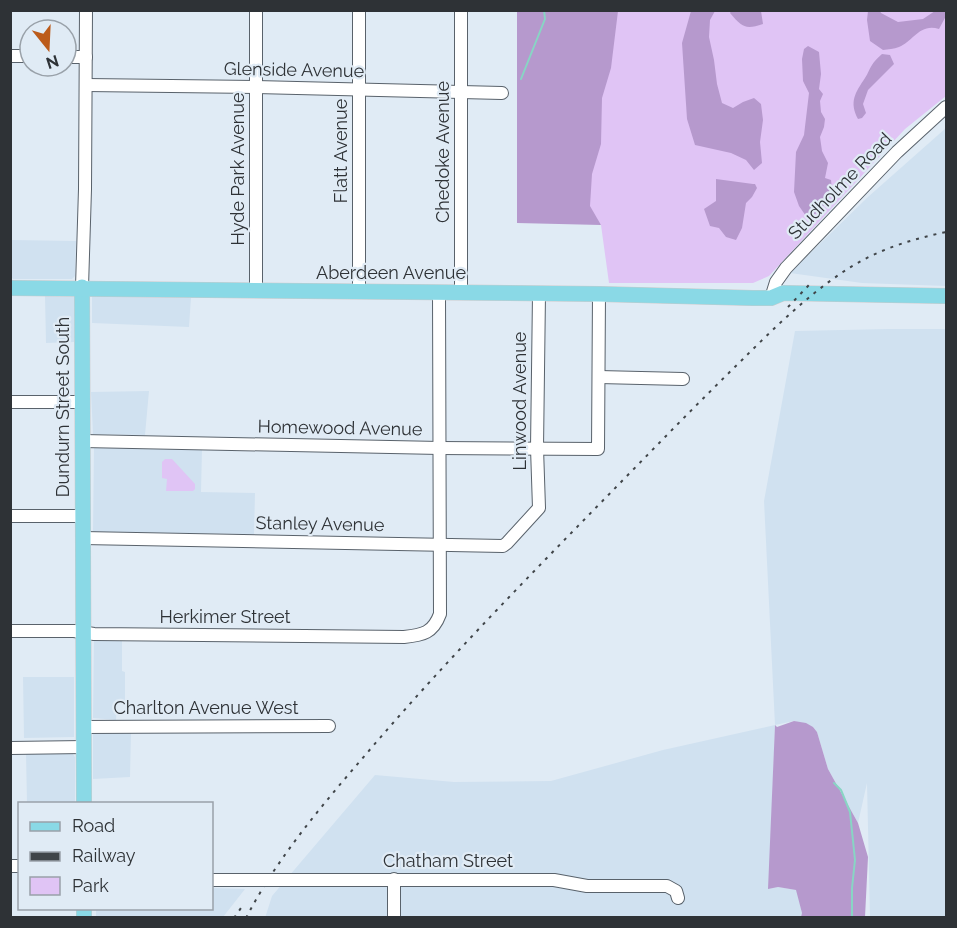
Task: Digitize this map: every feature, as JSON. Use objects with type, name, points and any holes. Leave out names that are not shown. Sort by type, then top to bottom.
[{"type":"main road","name":"Aberdeen Avenue","points":[[10,288],[82,287],[771,298],[783,293],[946,296]]},
{"type":"main road","name":"Dundurn Street South","points":[[82,287],[84,802]]},
{"type":"main road","name":"Aberdeen Avenue","points":[[771,298],[781,304],[946,304]]},
{"type":"street","name":"Dundurn Street South","points":[[82,287],[86,10]]},
{"type":"street","name":"Hyde Park Avenue","points":[[256,10],[256,291]]},
{"type":"street","name":"Flatt Avenue","points":[[359,10],[359,292]]},
{"type":"street","name":"Chedoke Avenue","points":[[461,10],[461,293]]},
{"type":"street","points":[[78,57],[86,57]]},
{"type":"street","name":"Glenside Avenue","points":[[86,85],[502,93]]},
{"type":"street","name":"Studholme Road","points":[[771,298],[776,282],[786,268],[897,152],[946,107]]},
{"type":"street","points":[[439,293],[440,544]]},
{"type":"street","name":"Linwood Avenue","points":[[539,294],[537,448],[539,508]]},
{"type":"street","points":[[599,294],[599,377],[683,379]]},
{"type":"street","name":"Homewood Avenue","points":[[82,441],[440,448],[598,448],[599,377]]},
{"type":"street","points":[[10,402],[82,402]]},
{"type":"street","name":"Stanley Avenue","points":[[83,538],[503,546],[539,508]]},
{"type":"street","points":[[10,516],[83,516]]},
{"type":"street","name":"Herkimer Street","points":[[10,631],[74,631],[94,634],[404,637],[420,635],[436,624],[440,614],[440,544]]},
{"type":"street","name":"Charlton Avenue West","points":[[83,727],[329,726]]},
{"type":"street","points":[[10,748],[84,747]]},
{"type":"street","points":[[394,879],[394,918]]},
{"type":"street","name":"Chatham Street","points":[[213,880],[551,880],[587,886],[667,886],[676,891],[678,898]]},
{"type":"shaded area","points":[[517,11],[618,11],[611,68],[602,98],[601,144],[592,174],[590,206],[601,225],[517,223]]},
{"type":"shaded area","points":[[691,11],[715,11],[710,20],[709,37],[722,103],[733,108],[754,98],[761,104],[762,163],[754,170],[746,160],[731,153],[695,145],[687,119],[682,43]]},
{"type":"shaded area","points":[[731,11],[761,11],[763,24],[752,27],[744,26],[734,18]]},
{"type":"shaded area","points":[[868,11],[880,11],[898,22],[923,19],[935,11],[946,11],[946,16],[939,29],[926,29],[904,45],[883,50],[870,41]]},
{"type":"shaded area","points":[[808,46],[819,52],[821,74],[819,89],[823,94],[820,101],[821,112],[825,119],[820,137],[822,151],[828,163],[825,178],[831,180],[831,193],[826,203],[808,219],[799,206],[794,192],[796,152],[804,135],[809,93],[803,81],[802,59],[804,49]]},
{"type":"shaded area","points":[[882,54],[890,55],[894,64],[868,90],[863,104],[866,113],[858,119],[854,108],[856,93],[873,64]]},
{"type":"shaded area","points":[[946,128],[946,286],[862,283],[790,273],[868,197]]},
{"type":"shaded area","points":[[716,179],[755,184],[757,188],[746,203],[742,228],[736,240],[726,237],[719,228],[710,226],[704,209],[716,201]]},
{"type":"shaded area","points":[[11,240],[76,241],[75,276],[72,279],[13,279],[11,277]]},
{"type":"shaded area","points":[[92,294],[191,298],[189,327],[92,323]]},
{"type":"shaded area","points":[[45,296],[74,297],[74,342],[46,343]]},
{"type":"shaded area","points":[[946,329],[946,917],[870,917],[867,783],[858,823],[828,769],[817,732],[813,727],[794,721],[775,725],[764,501],[795,331]]},
{"type":"shaded area","points":[[149,391],[145,435],[93,434],[91,392]]},
{"type":"shaded area","points":[[94,448],[202,449],[201,492],[255,493],[254,534],[93,532]]},
{"type":"shaded area","points":[[94,640],[122,640],[125,702],[117,703],[116,720],[93,718]]},
{"type":"shaded area","points":[[23,677],[74,677],[74,737],[24,738]]},
{"type":"shaded area","points":[[794,721],[806,723],[817,732],[828,769],[858,823],[868,857],[865,917],[801,917],[796,890],[778,887],[768,889],[775,725],[777,727]]},
{"type":"shaded area","points":[[775,725],[769,888],[797,890],[801,917],[265,918],[272,896],[375,775],[454,782],[551,781],[663,750]]},
{"type":"shaded area","points":[[131,733],[130,777],[93,779],[93,734]]},
{"type":"shaded area","points":[[72,753],[75,757],[75,802],[27,802],[26,754]]},
{"type":"shaded area","points":[[213,888],[245,889],[223,917],[96,917],[96,910],[213,910]]},
{"type":"green space","points":[[599,11],[946,11],[946,96],[905,129],[769,276],[753,283],[609,283],[601,225],[582,210]]},
{"type":"green space","points":[[165,459],[172,459],[195,484],[193,491],[166,491],[167,479],[162,478],[162,462]]},
{"type":"waterway","points":[[521,79],[545,19],[544,10]]},
{"type":"waterway","points":[[834,783],[841,790],[850,812],[855,860],[852,918]]},
{"type":"railway","points":[[246,918],[286,853],[334,792],[398,718],[525,580],[777,325],[827,283],[852,266],[891,247],[946,232]]},
{"type":"railway","points":[[788,307],[809,285]]},
{"type":"railway","points":[[234,918],[241,908]]}]
